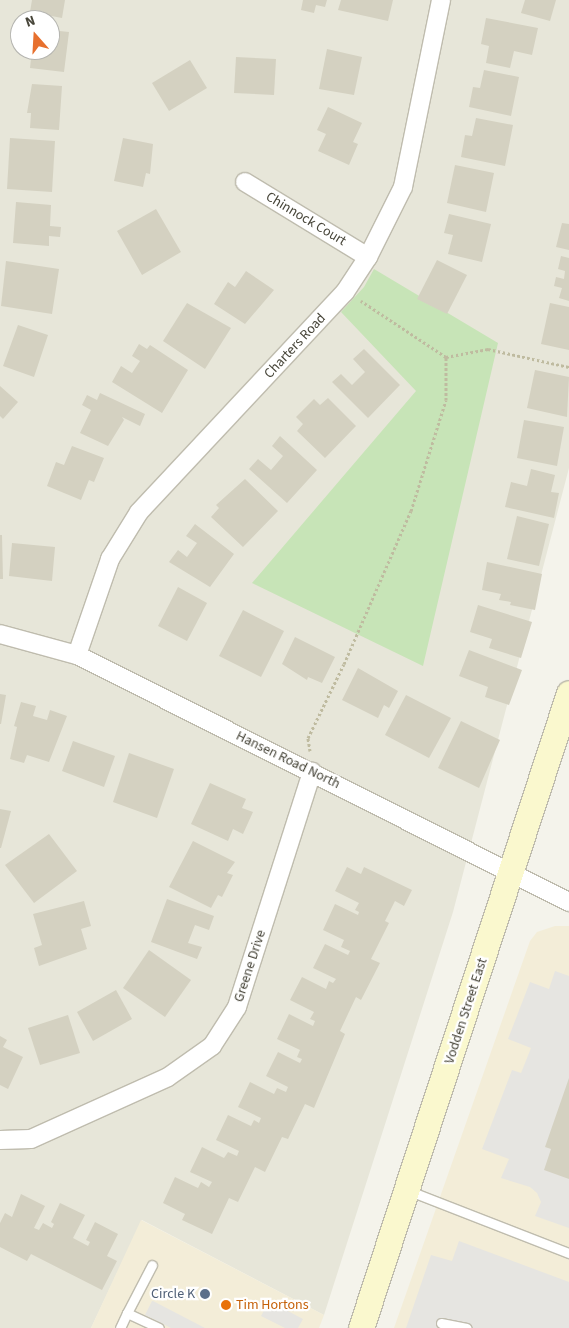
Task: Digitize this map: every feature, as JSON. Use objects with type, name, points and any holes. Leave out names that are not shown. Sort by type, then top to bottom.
[{"type":"street","name":"Charters Road","points":[[77,655],[110,559],[139,512],[345,292],[368,257],[403,187],[441,0]]},
{"type":"street","name":"Chinnock Court","points":[[245,182],[368,257]]},
{"type":"street","name":"Hansen Road North","points":[[0,634],[77,655],[569,902]]},
{"type":"street","name":"Vodden Street East","points":[[361,1328],[512,873],[569,694]]},
{"type":"street","name":"Greene Drive","points":[[0,1140],[31,1139],[168,1077],[212,1046],[237,1007],[312,772]]},
{"type":"lane","points":[[407,1190],[569,1253]]},
{"type":"lane","points":[[120,1328],[152,1265]]},
{"type":"lane","points":[[127,1313],[158,1328]]},
{"type":"lane","points":[[444,1326],[467,1328]]},
{"type":"path","points":[[345,292],[446,357],[488,349],[569,367]]},
{"type":"path","points":[[312,772],[308,738],[351,649],[411,511],[445,406],[446,357]]},
{"type":"shaded area","points":[[0,0],[569,0],[569,468],[453,912],[324,1315],[142,1220],[91,1328],[0,1328]]},
{"type":"shaded area","points":[[555,926],[569,926],[569,1328],[394,1328],[530,941],[537,932]]},
{"type":"shaded area","points":[[555,971],[569,976],[569,1228],[535,1216],[541,1202],[537,1193],[530,1187],[501,1178],[509,1159],[482,1149],[512,1070],[521,1073],[531,1048],[508,1039],[530,982],[549,989]]},
{"type":"shaded area","points":[[141,1220],[324,1315],[319,1328],[91,1328]]},
{"type":"shaded area","points":[[459,1241],[569,1282],[569,1328],[406,1328],[431,1255],[452,1261]]},
{"type":"shaded area","points":[[152,1301],[205,1328],[171,1328],[145,1315]]},
{"type":"shaded area","points":[[269,1301],[303,1319],[298,1328],[285,1328],[261,1316]]},
{"type":"green space","points":[[374,269],[498,343],[423,666],[252,583],[416,391],[341,312],[364,287]]},
{"type":"building","points":[[32,0],[65,0],[62,18],[60,18],[60,10],[30,10]]},
{"type":"building","points":[[303,0],[327,0],[325,7],[316,5],[314,13],[301,10]]},
{"type":"building","points":[[341,0],[393,0],[388,21],[338,10]]},
{"type":"building","points":[[525,0],[556,0],[550,21],[521,13]]},
{"type":"building","points":[[486,18],[538,28],[532,55],[514,51],[510,68],[486,63],[489,46],[481,44]]},
{"type":"building","points":[[60,31],[69,32],[64,72],[30,68],[31,60],[60,60]]},
{"type":"building","points":[[327,49],[362,57],[354,95],[319,89]]},
{"type":"building","points":[[236,57],[276,59],[274,95],[234,93]]},
{"type":"building","points":[[190,60],[207,88],[169,111],[152,83]]},
{"type":"building","points":[[484,70],[519,77],[511,116],[469,107],[473,87],[480,88]]},
{"type":"building","points":[[32,84],[62,86],[59,130],[30,128],[31,113],[27,113]]},
{"type":"building","points":[[328,107],[362,123],[353,142],[358,144],[349,165],[318,151],[326,134],[317,130]]},
{"type":"building","points":[[476,118],[513,125],[505,166],[461,157],[465,135],[472,136]]},
{"type":"building","points":[[10,138],[55,141],[52,192],[7,189]]},
{"type":"building","points":[[123,138],[153,144],[150,174],[146,173],[143,187],[114,181]]},
{"type":"building","points":[[455,165],[494,173],[486,212],[447,203]]},
{"type":"building","points":[[16,202],[51,205],[50,226],[61,227],[60,237],[49,236],[49,246],[13,243]]},
{"type":"building","points":[[156,209],[181,252],[142,275],[117,231]]},
{"type":"building","points":[[449,214],[491,224],[482,262],[448,254],[453,235],[444,233]]},
{"type":"building","points":[[562,223],[569,224],[569,250],[556,247]]},
{"type":"building","points":[[561,256],[569,258],[569,301],[559,298],[562,288],[554,286],[556,277],[564,279],[565,271],[558,269]]},
{"type":"building","points":[[437,260],[467,275],[447,314],[417,299]]},
{"type":"building","points":[[6,261],[59,269],[52,314],[1,306]]},
{"type":"building","points":[[246,271],[274,290],[245,324],[214,304],[228,282],[235,287]]},
{"type":"building","points":[[187,303],[231,328],[205,369],[163,341]]},
{"type":"building","points":[[550,303],[569,307],[569,350],[541,344]]},
{"type":"building","points":[[18,325],[48,335],[34,377],[3,366]]},
{"type":"building","points":[[139,344],[147,349],[150,345],[188,370],[162,413],[112,382],[121,366],[132,373],[140,361],[132,356]]},
{"type":"building","points":[[364,349],[400,385],[368,418],[332,382],[341,374],[352,385],[365,372],[353,359]]},
{"type":"building","points":[[535,370],[569,377],[567,417],[527,408]]},
{"type":"building","points":[[0,386],[18,402],[3,419],[0,416]]},
{"type":"building","points":[[100,393],[145,414],[140,426],[122,417],[124,420],[108,446],[80,433],[91,410],[82,405],[87,395],[97,400]]},
{"type":"building","points":[[328,398],[356,426],[325,458],[297,431],[303,424],[296,417],[314,399],[320,405]]},
{"type":"building","points":[[524,420],[564,427],[557,466],[517,458]]},
{"type":"building","points":[[280,436],[317,470],[287,503],[249,469],[258,459],[271,470],[283,456],[272,446]]},
{"type":"building","points":[[72,446],[104,458],[94,482],[89,480],[81,500],[47,486],[56,462],[64,465]]},
{"type":"building","points":[[531,469],[555,475],[551,492],[559,493],[554,518],[505,507],[511,482],[527,486]]},
{"type":"building","points":[[245,479],[278,511],[243,547],[211,517],[219,508],[216,505]]},
{"type":"building","points":[[517,516],[549,524],[539,566],[507,559]]},
{"type":"building","points":[[195,524],[234,554],[210,587],[169,562],[178,550],[187,557],[197,543],[186,536]]},
{"type":"building","points":[[0,535],[2,535],[3,579],[0,579]]},
{"type":"building","points":[[12,543],[55,547],[52,581],[9,576]]},
{"type":"building","points":[[487,562],[542,574],[535,610],[510,605],[511,602],[499,600],[501,594],[482,590]]},
{"type":"building","points":[[178,587],[207,603],[187,641],[158,626]]},
{"type":"building","points":[[478,605],[532,622],[521,658],[489,648],[492,639],[470,632]]},
{"type":"building","points":[[243,610],[284,631],[261,677],[219,656]]},
{"type":"building","points":[[295,637],[335,657],[322,683],[308,677],[307,680],[282,664]]},
{"type":"building","points":[[469,650],[522,670],[509,705],[485,697],[488,687],[459,676]]},
{"type":"building","points":[[358,668],[398,691],[389,708],[384,705],[378,718],[342,700]]},
{"type":"building","points":[[0,694],[6,695],[1,724],[0,724]]},
{"type":"building","points":[[406,695],[451,718],[429,758],[385,735]]},
{"type":"building","points":[[21,702],[36,706],[33,716],[47,720],[50,710],[67,716],[49,762],[27,755],[24,763],[10,759],[17,727],[14,726]]},
{"type":"building","points":[[461,721],[500,740],[479,788],[438,768]]},
{"type":"building","points":[[73,741],[115,756],[104,787],[62,771]]},
{"type":"building","points":[[129,753],[174,769],[157,818],[113,802]]},
{"type":"building","points":[[210,783],[246,799],[242,808],[253,812],[243,834],[233,829],[228,841],[191,824]]},
{"type":"building","points":[[0,809],[11,811],[1,848],[0,848]]},
{"type":"building","points":[[49,834],[77,871],[34,903],[5,865]]},
{"type":"building","points":[[193,841],[235,862],[227,873],[233,875],[222,897],[218,895],[211,908],[169,887]]},
{"type":"building","points":[[347,867],[361,874],[364,867],[412,890],[404,906],[395,901],[385,921],[389,923],[371,959],[380,963],[361,1000],[356,997],[340,1031],[345,1034],[314,1108],[305,1104],[288,1139],[282,1137],[265,1172],[255,1167],[238,1202],[229,1198],[212,1234],[182,1220],[185,1214],[163,1203],[175,1177],[198,1188],[201,1182],[209,1187],[212,1182],[190,1172],[202,1147],[224,1158],[228,1152],[237,1156],[239,1151],[216,1140],[228,1115],[251,1126],[254,1120],[259,1123],[261,1118],[238,1107],[250,1082],[274,1094],[277,1088],[286,1092],[288,1087],[266,1076],[278,1052],[300,1063],[302,1059],[297,1057],[300,1050],[277,1039],[289,1014],[313,1026],[315,1021],[310,1019],[314,1012],[290,1000],[302,977],[326,989],[329,981],[333,983],[336,979],[313,968],[325,944],[348,955],[350,951],[341,947],[344,940],[323,930],[335,904],[358,915],[359,912],[355,910],[359,903],[335,891]]},
{"type":"building","points":[[167,899],[214,916],[209,930],[195,925],[188,943],[202,947],[197,959],[151,942]]},
{"type":"building","points":[[84,901],[91,926],[81,929],[87,949],[39,966],[34,948],[42,945],[33,914]]},
{"type":"building","points":[[149,950],[191,980],[165,1017],[123,988]]},
{"type":"building","points":[[116,990],[132,1019],[93,1041],[77,1012]]},
{"type":"building","points":[[68,1015],[80,1053],[40,1065],[28,1028]]},
{"type":"building","points":[[0,1036],[7,1040],[3,1047],[23,1057],[8,1089],[0,1085]]},
{"type":"building","points":[[569,1078],[569,1179],[544,1170],[551,1149],[545,1147]]},
{"type":"building","points":[[21,1194],[45,1206],[34,1228],[39,1230],[43,1223],[52,1228],[54,1224],[51,1222],[60,1203],[85,1215],[73,1238],[88,1246],[90,1242],[86,1240],[95,1222],[118,1234],[107,1256],[117,1261],[102,1290],[31,1254],[27,1261],[0,1247],[0,1223],[5,1213],[12,1217]]},
{"type":"place","name":"Circle K","points":[[205,1294]]},
{"type":"place","name":"Tim Hortons","points":[[226,1305]]}]
